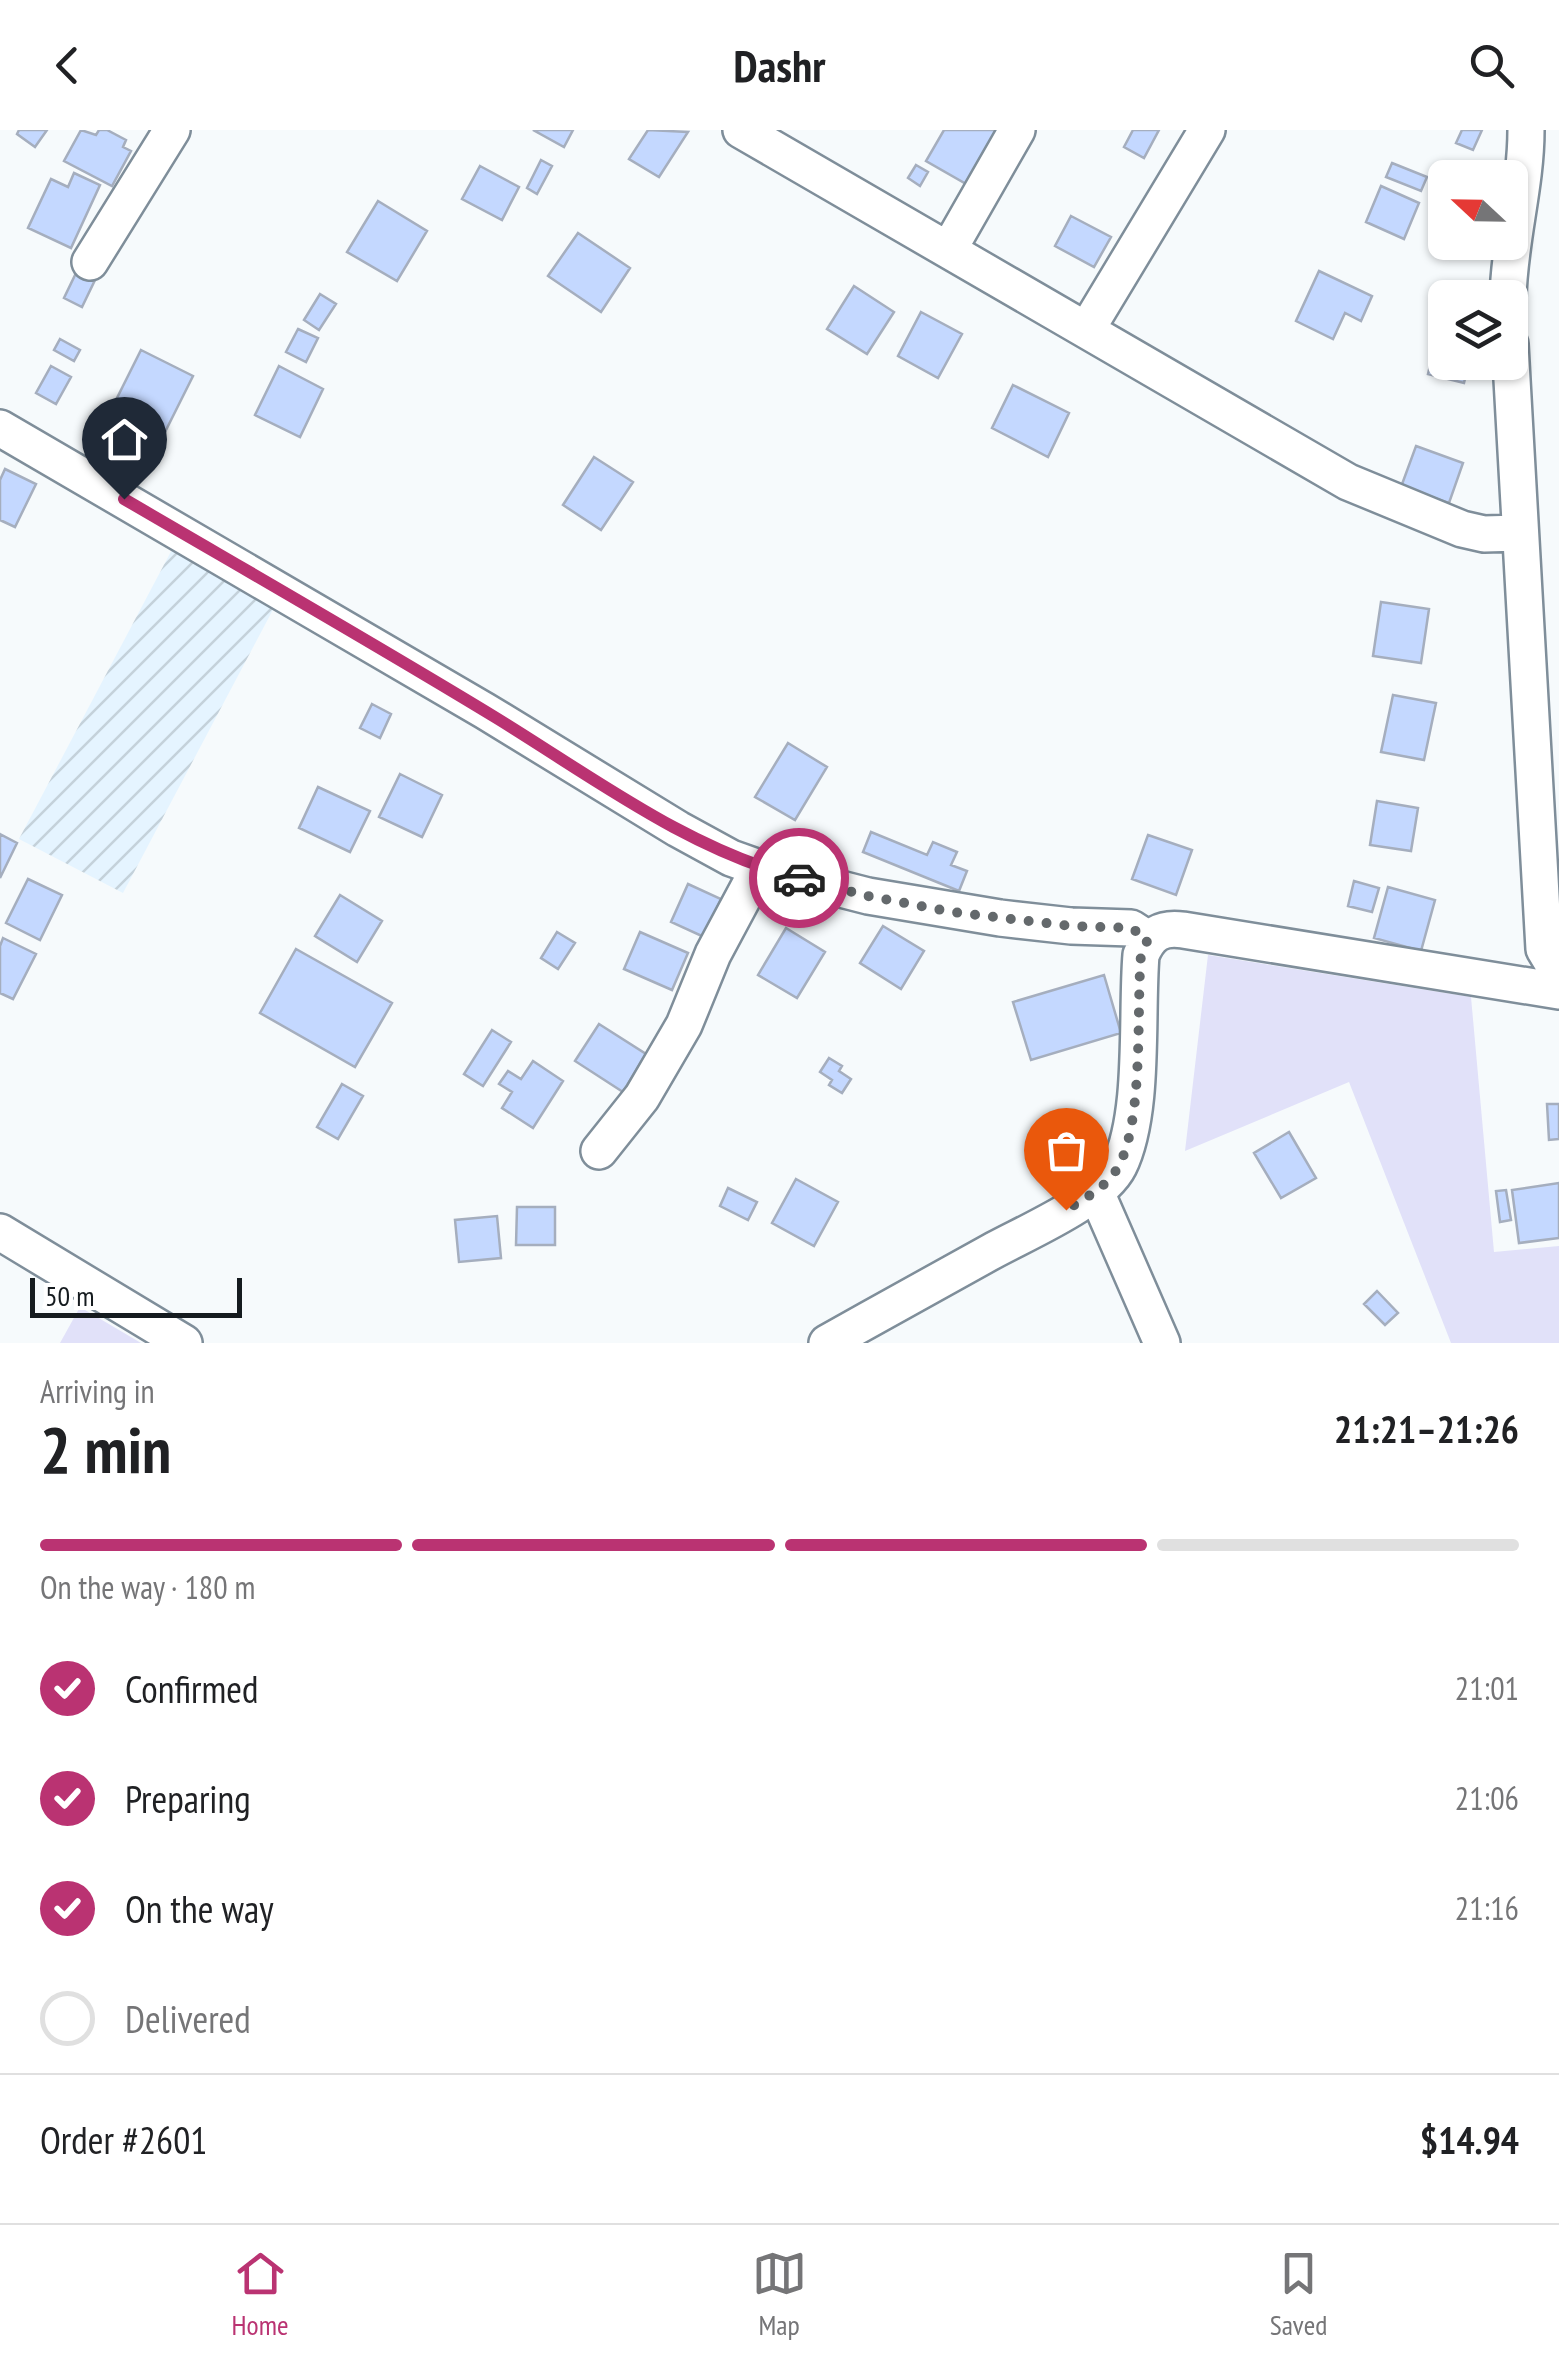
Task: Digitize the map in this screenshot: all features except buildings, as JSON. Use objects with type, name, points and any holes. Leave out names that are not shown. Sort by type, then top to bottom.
[{"type":"street","points":[[90,262],[172,130]]},
{"type":"street","points":[[741,130],[784,141],[948,250],[1348,482],[1462,529],[1484,534],[1519,534]]},
{"type":"street","points":[[948,250],[1017,130]]},
{"type":"street","points":[[1086,328],[1207,130]]},
{"type":"street","points":[[1524,160],[1526,130]]},
{"type":"street","points":[[1528,170],[1547,130]]},
{"type":"street","points":[[1512,380],[1544,949],[1559,974]]},
{"type":"street","points":[[0,428],[434,681],[678,830],[758,868],[918,906],[1071,926],[1131,928],[1148,939]]},
{"type":"street","points":[[598,1151],[642,1096],[684,1025],[713,954],[758,868]]},
{"type":"street","points":[[1474,979],[1504,977],[1517,970],[1530,954],[1542,918]]},
{"type":"street","points":[[827,1343],[1096,1192],[1118,1168],[1129,1138],[1134,1102],[1140,968],[1148,939],[1158,932],[1184,930],[1559,991]]},
{"type":"street","points":[[1096,1192],[1162,1343]]},
{"type":"street","points":[[5,1246],[184,1343]]},
{"type":"shaded area","points":[[176,542],[277,602],[123,893],[19,839]]},
{"type":"shaded area","points":[[1208,955],[1471,997],[1494,1252],[1559,1246],[1559,1343],[1451,1343],[1349,1082],[1185,1151]]},
{"type":"shaded area","points":[[80,1307],[141,1343],[60,1343]]},
{"type":"way so far","points":[[799,878],[952,912],[1071,926],[1131,928],[1148,939],[1141,955],[1129,1138],[1118,1168],[1107,1182],[1066,1210]]},
{"type":"route","points":[[124,499],[678,830],[731,858],[799,878]]}]
